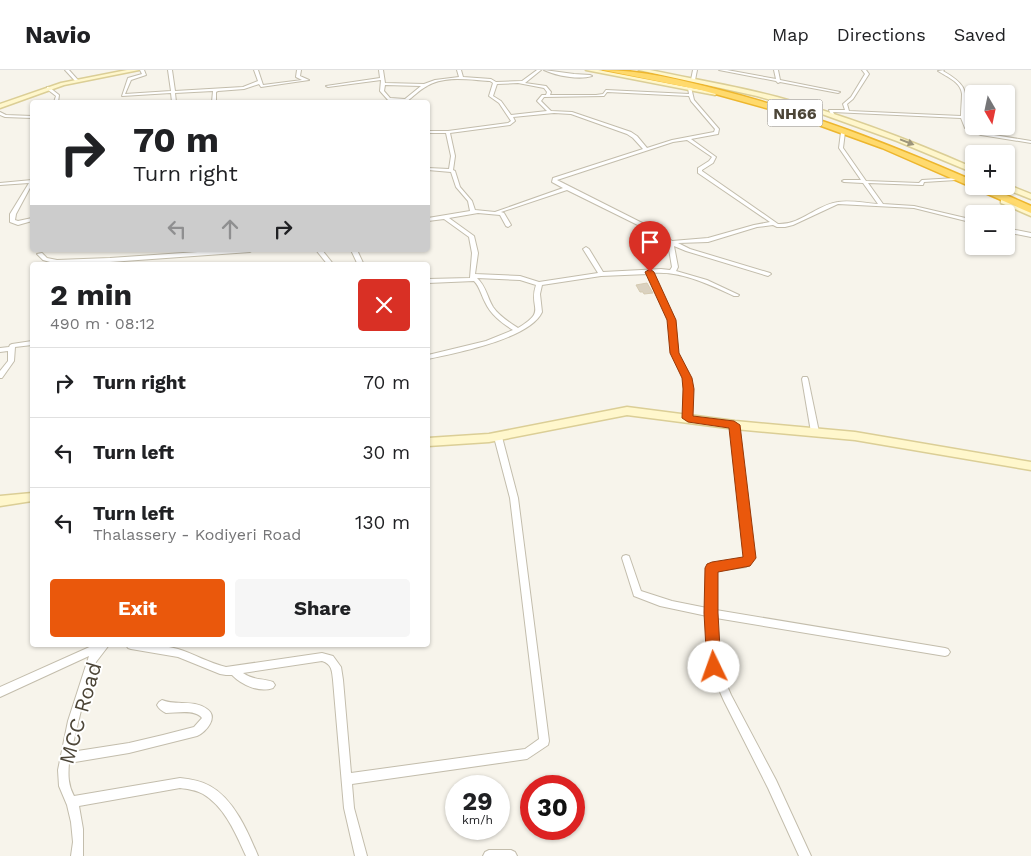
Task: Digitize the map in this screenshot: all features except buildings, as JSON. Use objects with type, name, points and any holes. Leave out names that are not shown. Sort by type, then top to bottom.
[{"type":"highway","name":"NH66","points":[[607,70],[732,95],[826,123],[965,180]]},
{"type":"highway","name":"NH66","points":[[626,70],[731,91],[786,106],[891,143],[965,174]]},
{"type":"highway","points":[[996,195],[1031,212]]},
{"type":"highway","points":[[1012,195],[1031,204]]},
{"type":"main road","points":[[590,73],[691,91]]},
{"type":"main road","points":[[430,442],[498,436],[627,410],[734,425],[855,436],[1031,466]]},
{"type":"street","points":[[67,70],[77,81]]},
{"type":"street","points":[[0,106],[48,88],[136,70]]},
{"type":"street","points":[[142,70],[144,75],[129,79],[123,94],[244,88],[260,82]]},
{"type":"street","points":[[170,70],[174,100]]},
{"type":"street","points":[[256,70],[261,86],[307,80],[298,77],[299,70]]},
{"type":"street","points":[[381,70],[382,91],[389,99],[398,100]]},
{"type":"street","points":[[459,70],[461,78]]},
{"type":"street","points":[[520,83],[539,70]]},
{"type":"street","points":[[546,70],[559,74],[574,74],[582,78],[590,73]]},
{"type":"street","points":[[642,70],[774,98],[934,152],[965,167]]},
{"type":"street","points":[[692,80],[695,70]]},
{"type":"street","points":[[721,70],[838,92]]},
{"type":"street","points":[[776,70],[778,82]]},
{"type":"street","points":[[846,111],[845,104],[852,98],[867,74],[864,70]]},
{"type":"street","points":[[942,70],[940,71],[954,77],[961,85],[965,99],[964,117],[966,126],[972,130],[1003,138],[1031,142]]},
{"type":"street","points":[[407,100],[423,85],[433,80],[461,78],[544,87],[550,92],[547,96]]},
{"type":"street","points":[[328,86],[382,82],[423,85]]},
{"type":"street","points":[[430,132],[448,132],[509,124],[513,121],[500,102],[491,96],[495,83]]},
{"type":"street","points":[[48,88],[58,96],[57,100]]},
{"type":"street","points":[[214,100],[214,92],[218,90]]},
{"type":"street","points":[[551,112],[539,101],[541,98],[547,96],[596,96],[604,94],[606,91],[691,91],[774,109],[843,132],[1031,212]]},
{"type":"street","points":[[691,91],[699,110],[717,129],[716,133],[687,138],[646,149],[555,179],[556,183],[660,234],[688,250],[768,274]]},
{"type":"street","points":[[832,116],[830,111],[964,117]]},
{"type":"street","points":[[510,116],[551,112],[578,115],[635,136],[646,149]]},
{"type":"street","points":[[0,113],[5,116],[30,117]]},
{"type":"street","points":[[448,132],[453,156],[451,170]]},
{"type":"street","points":[[843,132],[841,148],[867,182],[881,205]]},
{"type":"street","points":[[687,138],[714,157],[711,162],[700,169],[700,172],[774,223],[783,226],[838,203],[926,208],[965,219]]},
{"type":"street","points":[[430,169],[451,170],[454,172],[458,186],[470,201],[473,212]]},
{"type":"street","points":[[844,181],[921,184],[922,181],[929,179],[956,179]]},
{"type":"street","points":[[0,184],[30,181]]},
{"type":"street","points":[[30,184],[13,214],[12,221],[30,220]]},
{"type":"street","points":[[430,220],[473,212],[497,212],[566,188]]},
{"type":"street","points":[[1015,190],[1031,197]]},
{"type":"street","points":[[497,212],[506,218],[508,225]]},
{"type":"street","points":[[445,217],[471,236],[476,254],[473,277]]},
{"type":"street","points":[[671,242],[708,240],[756,226],[774,223]]},
{"type":"street","points":[[1015,232],[1031,235]]},
{"type":"street","points":[[671,242],[676,267],[672,272]]},
{"type":"street","points":[[586,249],[601,274]]},
{"type":"street","points":[[120,262],[228,252]]},
{"type":"street","points":[[321,252],[329,262]]},
{"type":"street","points":[[40,254],[45,259],[57,262]]},
{"type":"street","points":[[650,272],[672,320],[674,353],[687,378],[688,418]]},
{"type":"street","points":[[430,281],[473,277],[520,278],[539,284],[601,274],[672,272],[692,276],[736,295]]},
{"type":"street","points":[[473,277],[480,282],[485,298],[497,316],[517,330]]},
{"type":"street","points":[[430,357],[474,348],[517,330],[536,319],[539,314],[536,295],[539,284]]},
{"type":"street","points":[[0,376],[11,360],[12,346],[30,343]]},
{"type":"street","points":[[0,350],[12,349]]},
{"type":"street","points":[[805,379],[815,432]]},
{"type":"street","points":[[734,425],[750,558],[746,562],[712,568],[711,613],[714,667],[727,698],[772,784],[805,856]]},
{"type":"street","points":[[347,779],[527,754],[544,741],[514,498],[498,436]]},
{"type":"street","points":[[0,501],[30,496]]},
{"type":"street","points":[[626,558],[637,593],[648,598],[711,613],[786,627],[944,652]]},
{"type":"street","points":[[0,692],[100,647]]},
{"type":"street","name":"MCC Road","points":[[77,856],[79,844],[77,817],[62,778],[65,758],[88,673],[93,658],[102,647]]},
{"type":"street","points":[[144,647],[176,652],[214,669],[235,671],[322,657],[330,659],[336,667],[349,808],[361,856]]},
{"type":"street","points":[[235,671],[239,676],[251,683],[270,685]]},
{"type":"street","points":[[65,758],[130,748],[197,731],[207,720],[205,712],[196,709],[166,708],[162,705]]},
{"type":"street","points":[[72,802],[180,783],[194,783],[207,789],[227,807],[252,856]]},
{"type":"street","points":[[489,856],[512,856]]},
{"type":"route","points":[[650,272],[652,280],[672,320],[674,353],[687,378],[690,404],[688,418],[734,425],[750,558],[746,562],[712,568],[711,613],[714,667]]}]
